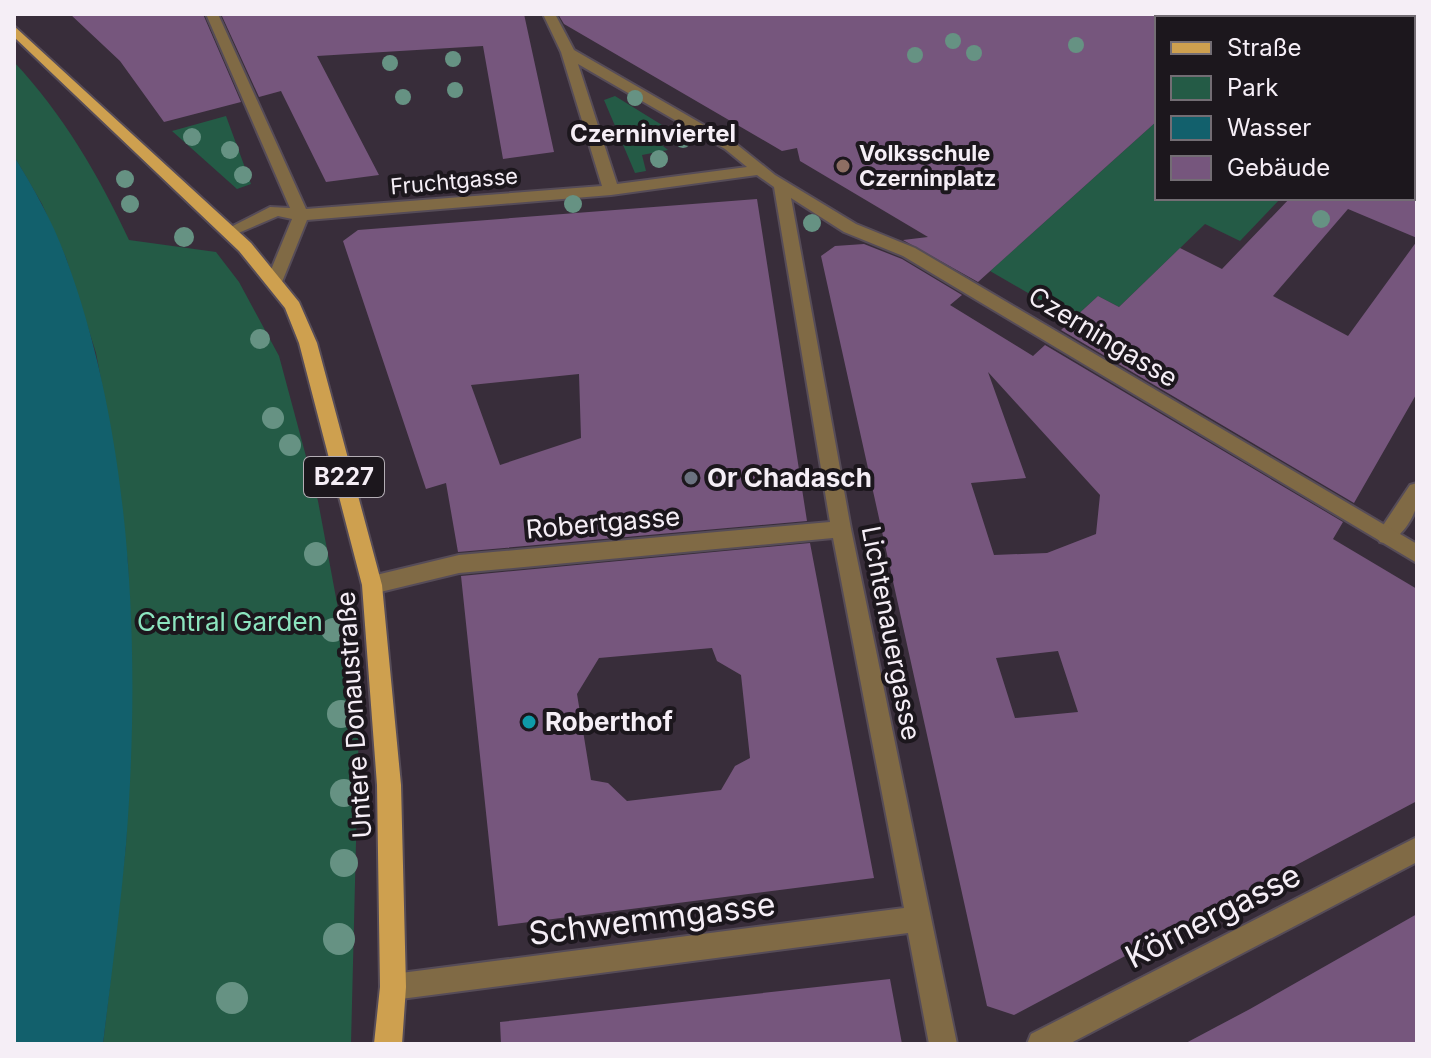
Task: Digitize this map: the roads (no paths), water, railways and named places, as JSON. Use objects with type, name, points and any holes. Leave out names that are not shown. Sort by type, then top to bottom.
[{"type":"main road","name":"Untere Donaustraße","points":[[14,30],[229,232],[293,306],[308,343],[372,585],[389,785],[393,987],[388,1044]]},
{"type":"street","points":[[212,14],[301,215],[274,282]]},
{"type":"street","points":[[549,14],[568,52],[611,190]]},
{"type":"street","name":"Czerningasse","points":[[568,52],[730,146],[781,186],[850,228],[909,252],[1417,554]]},
{"type":"street","name":"Fruchtgasse","points":[[229,232],[276,211],[301,215],[611,190],[761,170]]},
{"type":"street","name":"Lichtenauergasse","points":[[781,186],[841,529],[943,1044]]},
{"type":"street","points":[[1387,536],[1417,491]]},
{"type":"street","name":"Robertgasse","points":[[372,585],[459,564],[841,529]]},
{"type":"street","name":"Körnergasse","points":[[1041,1044],[1417,849]]},
{"type":"street","name":"Schwemmgasse","points":[[393,987],[920,919]]},
{"type":"water","points":[[14,156],[55,232],[88,327],[106,399],[127,548],[131,623],[130,773],[124,870],[103,1044],[14,1044]]},
{"type":"place","name":"Volksschule Czerninplatz","points":[[843,166]]},
{"type":"place","name":"Or Chadasch","points":[[691,478]]},
{"type":"place","name":"Roberthof","points":[[529,722]]},
{"type":"district","name":"Czerninviertel","points":[[653,134]]},
{"type":"park label","name":"Central Garden","points":[[230,622]]}]
